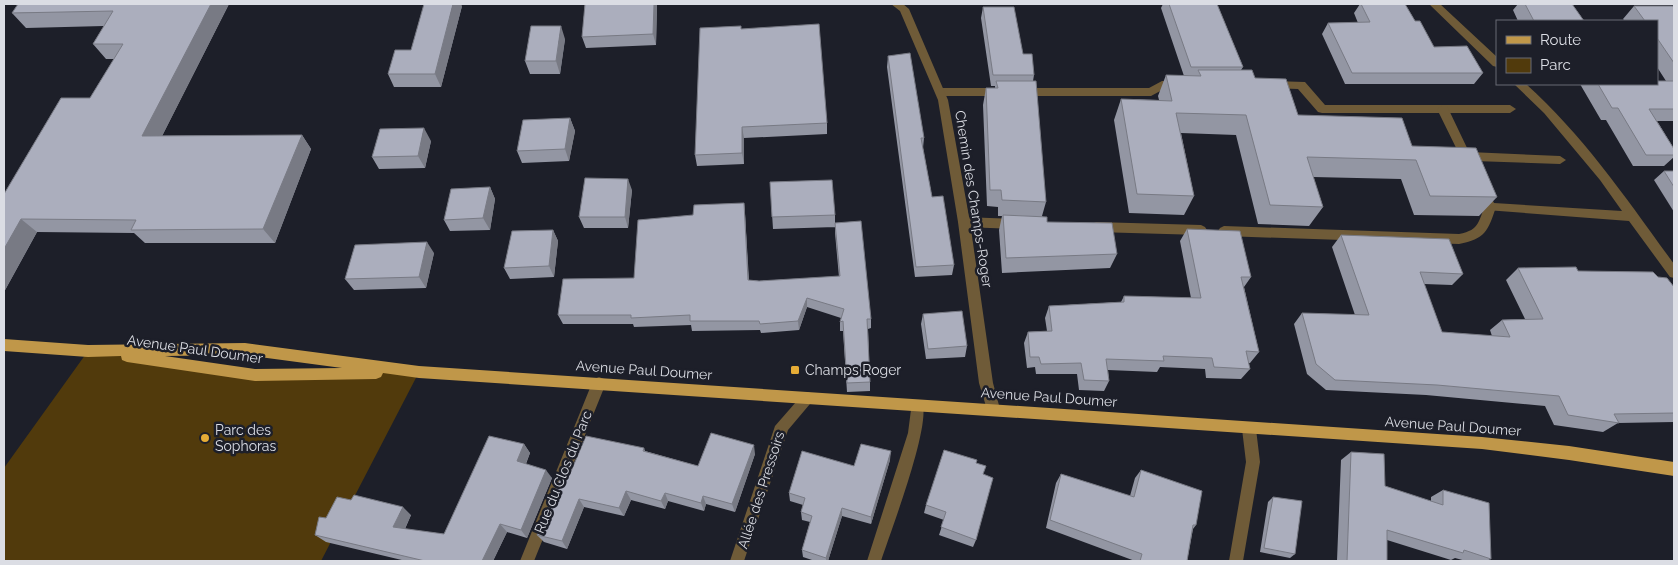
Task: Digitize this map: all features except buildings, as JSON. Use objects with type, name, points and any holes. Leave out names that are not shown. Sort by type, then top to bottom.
[{"type":"main road","name":"Avenue Paul Doumer","points":[[4,346],[88,350],[245,349],[419,372],[1482,443],[1569,453],[1674,469]]},
{"type":"main road","name":"Avenue Paul Doumer","points":[[88,350],[255,375],[419,372]]},
{"type":"street","name":"Chemin des Champs-Roger","points":[[896,4],[904,9],[943,100],[964,222],[986,383],[993,410]]},
{"type":"street","points":[[1434,4],[1496,61]]},
{"type":"street","points":[[940,92],[1151,92],[1162,85],[1191,85]]},
{"type":"street","points":[[1261,85],[1301,85],[1322,109],[1510,109]]},
{"type":"street","points":[[1521,85],[1548,110],[1604,177],[1674,273]]},
{"type":"street","points":[[1082,226],[1459,239],[1472,237],[1482,231],[1490,207],[1443,109]]},
{"type":"street","points":[[1466,156],[1560,160]]},
{"type":"street","points":[[1490,207],[1633,216]]},
{"type":"street","points":[[964,222],[1033,224]]},
{"type":"street","name":"Rue du Clos du Parc","points":[[526,561],[599,383]]},
{"type":"street","name":"Allée des Pressoirs","points":[[737,561],[782,426],[808,398]]},
{"type":"street","points":[[874,561],[915,433],[917,406]]},
{"type":"street","points":[[1236,561],[1253,462],[1249,428]]},
{"type":"green space","name":"Parc des Sophoras","points":[[88,351],[255,375],[419,372],[321,561],[4,561],[4,468]]},
{"type":"place","name":"Champs Roger","points":[[795,370]]},
{"type":"place","name":"Parc des Sophoras","points":[[205,438]]}]
